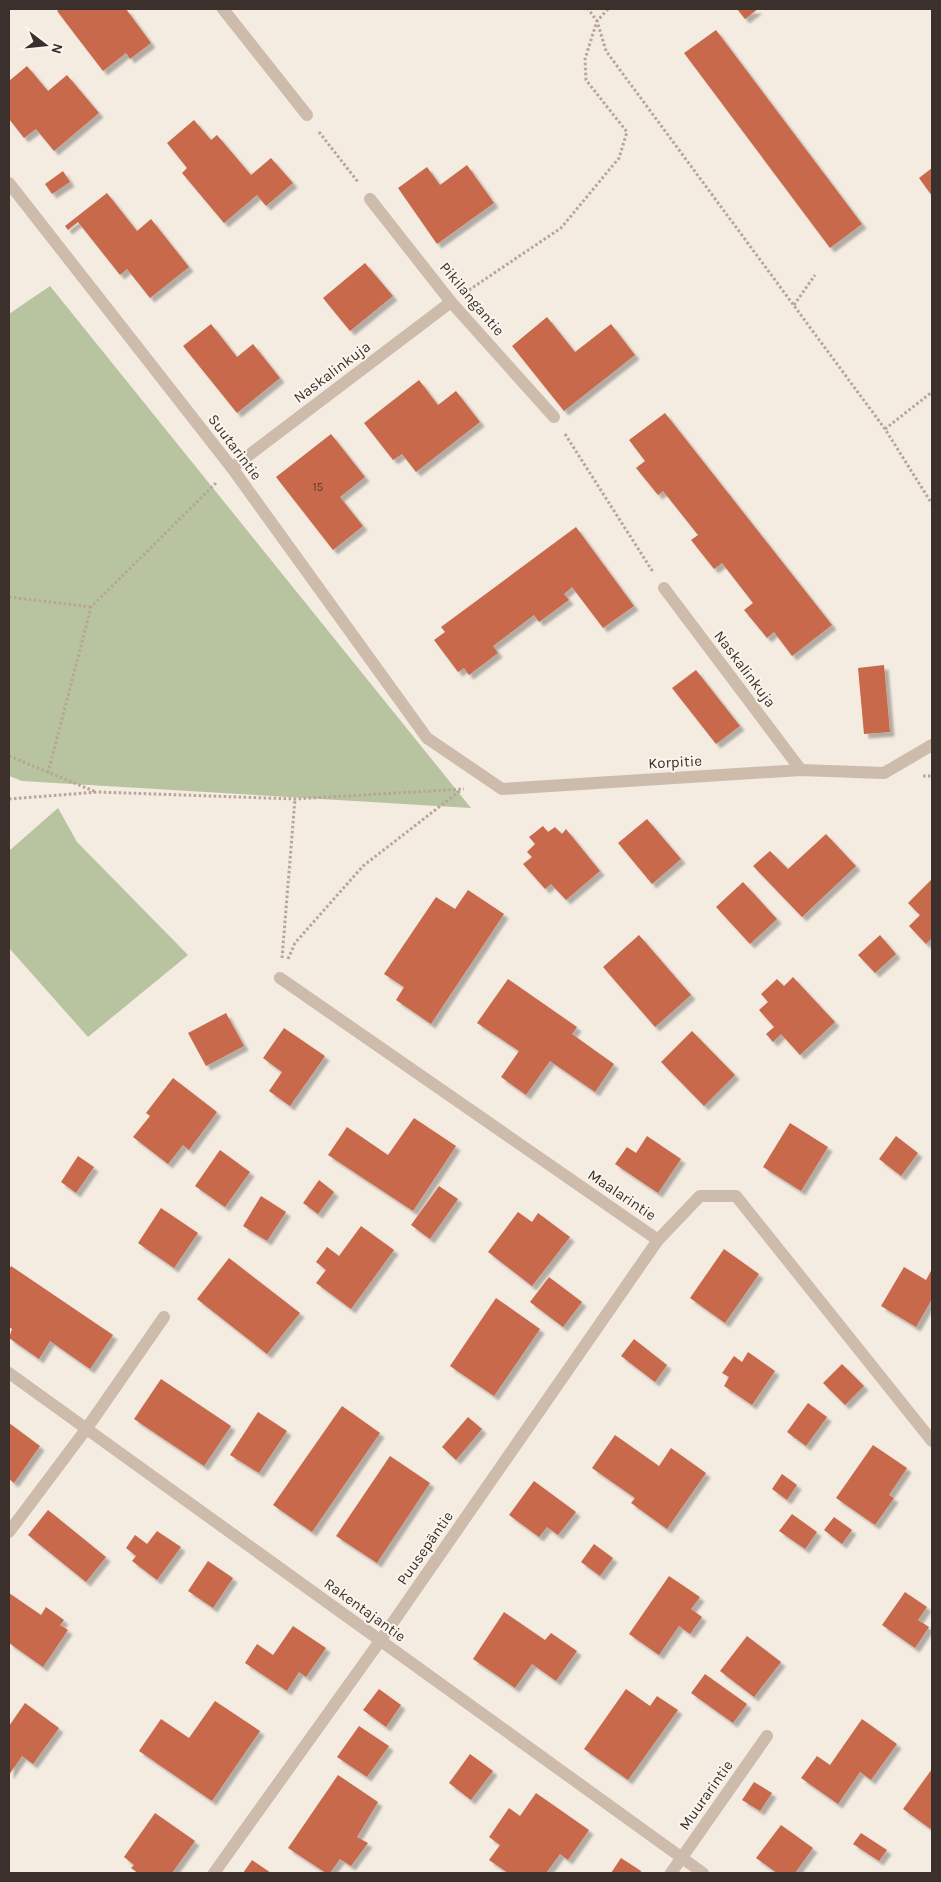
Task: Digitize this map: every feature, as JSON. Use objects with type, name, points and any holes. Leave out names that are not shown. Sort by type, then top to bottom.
[{"type":"street","points":[[223,9],[307,116]]},
{"type":"street","name":"Suutarintie","points":[[9,183],[232,468],[427,738],[502,788]]},
{"type":"street","name":"Pikilangantie","points":[[370,199],[451,302],[554,417]]},
{"type":"street","name":"Naskalinkuja","points":[[232,468],[451,302]]},
{"type":"street","name":"Naskalinkuja","points":[[664,588],[801,770]]},
{"type":"street","name":"Korpitie","points":[[502,788],[801,770],[884,773],[932,745]]},
{"type":"street","name":"Maalarintie","points":[[280,978],[658,1240],[700,1196],[736,1196],[932,1441]]},
{"type":"street","name":"Puusepäntie","points":[[214,1873],[380,1641],[658,1240]]},
{"type":"street","points":[[9,1532],[86,1428],[164,1317]]},
{"type":"street","name":"Rakentajantie","points":[[9,1373],[681,1859],[703,1873]]},
{"type":"street","name":"Muurarintie","points":[[671,1873],[767,1736]]},
{"type":"path","points":[[588,9],[597,21],[606,51],[885,429],[932,504]]},
{"type":"path","points":[[451,302],[561,228],[619,158],[627,132],[586,80],[584,58],[597,21],[608,9]]},
{"type":"path","points":[[307,116],[370,199]]},
{"type":"path","points":[[794,305],[815,275]]},
{"type":"path","points":[[885,429],[932,392]]},
{"type":"path","points":[[554,417],[664,588]]},
{"type":"path","points":[[48,773],[91,607],[232,468]]},
{"type":"path","points":[[9,597],[91,607]]},
{"type":"path","points":[[9,756],[98,792]]},
{"type":"path","points":[[9,799],[98,792],[295,799],[502,788]]},
{"type":"path","points":[[280,978],[295,943],[363,866],[463,789]]},
{"type":"path","points":[[280,978],[295,799]]},
{"type":"green space","points":[[50,286],[471,808],[22,781],[9,776],[9,314]]},
{"type":"green space","points":[[58,808],[77,842],[188,955],[88,1037],[9,948],[9,851]]},
{"type":"building","points":[[60,9],[126,9],[151,43],[130,59],[126,53],[103,71],[57,11]]},
{"type":"building","points":[[737,9],[758,9],[745,19]]},
{"type":"building","points":[[716,30],[862,224],[830,248],[684,53]]},
{"type":"building","points":[[27,66],[48,91],[67,75],[99,113],[54,151],[36,129],[24,138],[9,119],[9,81]]},
{"type":"building","points":[[194,120],[211,140],[217,135],[251,175],[271,158],[293,183],[266,206],[257,195],[224,223],[182,173],[187,168],[167,143]]},
{"type":"building","points":[[467,165],[494,203],[437,244],[398,188],[427,167],[440,185]]},
{"type":"building","points":[[932,168],[932,196],[919,178]]},
{"type":"building","points":[[63,171],[70,182],[52,194],[45,184]]},
{"type":"building","points":[[107,193],[137,231],[151,219],[189,267],[150,298],[127,269],[120,275],[78,222],[68,230],[65,226]]},
{"type":"building","points":[[365,263],[393,296],[350,331],[323,298]]},
{"type":"building","points":[[547,317],[575,352],[611,324],[635,355],[564,411],[512,346]]},
{"type":"building","points":[[211,324],[237,357],[253,344],[280,378],[237,413],[183,346]]},
{"type":"building","points":[[419,380],[438,405],[456,391],[480,422],[416,472],[402,454],[393,460],[364,423]]},
{"type":"building","points":[[665,413],[832,625],[792,656],[774,632],[767,638],[744,610],[753,603],[722,563],[714,569],[691,540],[698,535],[663,491],[658,495],[636,468],[645,461],[629,440]]},
{"type":"building","points":[[331,434],[365,477],[340,497],[363,526],[333,550],[276,477]]},
{"type":"building","points":[[576,527],[634,606],[603,628],[572,587],[564,594],[569,600],[539,622],[534,615],[493,646],[498,653],[469,675],[464,668],[458,672],[434,640],[445,632],[441,627]]},
{"type":"building","points":[[884,665],[890,732],[864,734],[858,668]]},
{"type":"building","points":[[696,670],[740,726],[716,744],[672,688]]},
{"type":"building","points":[[647,819],[681,859],[652,884],[618,843]]},
{"type":"building","points":[[543,826],[548,832],[555,827],[562,834],[566,829],[600,871],[566,900],[551,884],[545,889],[523,864],[532,857],[527,852],[535,844],[529,837]]},
{"type":"building","points":[[826,834],[856,866],[802,917],[753,866],[770,851],[788,869]]},
{"type":"building","points":[[932,879],[932,938],[926,944],[909,926],[920,915],[908,903]]},
{"type":"building","points":[[743,882],[777,919],[750,944],[716,907]]},
{"type":"building","points":[[468,890],[504,914],[431,1024],[396,1000],[404,987],[384,974],[436,897],[455,909]]},
{"type":"building","points":[[639,935],[691,995],[655,1027],[603,967]]},
{"type":"building","points":[[880,935],[896,954],[875,973],[858,955]]},
{"type":"building","points":[[793,977],[835,1022],[800,1055],[781,1034],[773,1042],[766,1034],[774,1027],[759,1010],[768,1002],[761,994],[777,979],[784,986]]},
{"type":"building","points":[[508,979],[577,1027],[572,1034],[614,1064],[595,1092],[550,1061],[526,1095],[501,1077],[519,1051],[477,1023]]},
{"type":"building","points":[[226,1013],[244,1046],[206,1066],[188,1033]]},
{"type":"building","points":[[284,1028],[325,1056],[290,1106],[269,1091],[282,1072],[263,1058]]},
{"type":"building","points":[[692,1031],[735,1075],[704,1106],[661,1062]]},
{"type":"building","points":[[173,1078],[217,1112],[189,1150],[183,1145],[168,1164],[133,1137],[150,1116],[146,1113]]},
{"type":"building","points":[[414,1118],[456,1146],[413,1211],[328,1155],[347,1127],[388,1155]]},
{"type":"building","points":[[790,1123],[828,1147],[801,1191],[763,1167]]},
{"type":"building","points":[[647,1136],[681,1159],[658,1193],[615,1164],[627,1147],[636,1153]]},
{"type":"building","points":[[896,1136],[918,1153],[901,1176],[879,1159]]},
{"type":"building","points":[[220,1150],[250,1172],[225,1207],[195,1186]]},
{"type":"building","points":[[78,1156],[94,1167],[76,1193],[61,1182]]},
{"type":"building","points":[[319,1180],[334,1192],[318,1214],[303,1203]]},
{"type":"building","points":[[439,1186],[458,1199],[430,1239],[411,1225]]},
{"type":"building","points":[[261,1196],[286,1212],[267,1241],[243,1226]]},
{"type":"building","points":[[161,1208],[198,1233],[174,1268],[138,1243]]},
{"type":"building","points":[[518,1212],[532,1222],[538,1213],[570,1237],[532,1286],[488,1252]]},
{"type":"building","points":[[361,1226],[394,1250],[351,1309],[316,1283],[326,1270],[316,1262],[327,1247],[339,1256]]},
{"type":"building","points":[[724,1249],[759,1274],[725,1323],[690,1298]]},
{"type":"building","points":[[229,1258],[300,1313],[267,1354],[197,1299]]},
{"type":"building","points":[[11,1266],[113,1335],[90,1369],[50,1341],[39,1359],[9,1338],[12,1329],[9,1327],[9,1270]]},
{"type":"building","points":[[904,1267],[926,1280],[932,1269],[932,1299],[916,1327],[881,1306]]},
{"type":"building","points":[[549,1277],[582,1302],[563,1327],[530,1302]]},
{"type":"building","points":[[496,1298],[540,1329],[494,1396],[450,1366]]},
{"type":"building","points":[[634,1339],[667,1365],[655,1382],[621,1356]]},
{"type":"building","points":[[748,1352],[775,1371],[752,1405],[724,1386],[729,1377],[722,1373],[734,1356],[742,1362]]},
{"type":"building","points":[[842,1364],[864,1386],[845,1405],[823,1383]]},
{"type":"building","points":[[161,1379],[231,1426],[204,1466],[134,1419]]},
{"type":"building","points":[[808,1403],[827,1417],[806,1446],[787,1432]]},
{"type":"building","points":[[342,1406],[380,1433],[312,1532],[273,1505]]},
{"type":"building","points":[[258,1412],[287,1431],[259,1473],[230,1455]]},
{"type":"building","points":[[468,1417],[482,1429],[456,1460],[442,1447]]},
{"type":"building","points":[[9,1423],[40,1446],[14,1483],[9,1479]]},
{"type":"building","points":[[615,1435],[659,1466],[671,1448],[706,1473],[667,1529],[631,1503],[635,1498],[592,1468]]},
{"type":"building","points":[[873,1445],[907,1468],[889,1495],[894,1498],[875,1525],[836,1498]]},
{"type":"building","points":[[390,1456],[430,1483],[377,1563],[336,1536]]},
{"type":"building","points":[[782,1474],[797,1485],[787,1500],[772,1489]]},
{"type":"building","points":[[534,1481],[576,1512],[558,1535],[547,1527],[539,1537],[509,1515]]},
{"type":"building","points":[[48,1510],[106,1557],[86,1582],[28,1535]]},
{"type":"building","points":[[792,1514],[817,1532],[805,1549],[779,1531]]},
{"type":"building","points":[[834,1517],[852,1530],[842,1544],[824,1530]]},
{"type":"building","points":[[157,1531],[181,1547],[157,1580],[132,1561],[136,1556],[126,1548],[135,1535],[147,1544]]},
{"type":"building","points":[[594,1544],[613,1558],[600,1576],[581,1562]]},
{"type":"building","points":[[208,1561],[233,1578],[213,1608],[188,1591]]},
{"type":"building","points":[[669,1576],[700,1597],[691,1609],[702,1617],[690,1634],[679,1626],[659,1655],[629,1634]]},
{"type":"building","points":[[905,1592],[927,1607],[918,1620],[929,1627],[915,1648],[882,1625]]},
{"type":"building","points":[[9,1593],[41,1615],[46,1607],[64,1620],[60,1625],[68,1630],[43,1667],[9,1643]]},
{"type":"building","points":[[504,1612],[545,1640],[551,1633],[577,1651],[556,1681],[532,1664],[515,1688],[473,1659]]},
{"type":"building","points":[[293,1626],[326,1648],[306,1677],[299,1672],[287,1691],[245,1663],[257,1644],[273,1655]]},
{"type":"building","points":[[747,1636],[781,1662],[754,1697],[720,1671]]},
{"type":"building","points":[[705,1674],[747,1704],[733,1723],[691,1693]]},
{"type":"building","points":[[379,1689],[401,1705],[386,1727],[363,1710]]},
{"type":"building","points":[[626,1689],[650,1706],[657,1696],[678,1710],[628,1780],[584,1749]]},
{"type":"building","points":[[215,1701],[260,1731],[212,1801],[139,1751],[161,1719],[189,1738]]},
{"type":"building","points":[[25,1703],[59,1728],[33,1764],[22,1756],[9,1775],[9,1726]]},
{"type":"building","points":[[862,1719],[897,1744],[871,1780],[860,1772],[838,1804],[801,1778],[817,1756],[830,1765]]},
{"type":"building","points":[[359,1726],[389,1746],[367,1777],[337,1757]]},
{"type":"building","points":[[470,1754],[493,1771],[471,1800],[449,1783]]},
{"type":"building","points":[[932,1769],[932,1830],[903,1809]]},
{"type":"building","points":[[338,1775],[378,1802],[357,1837],[368,1843],[351,1866],[340,1859],[330,1873],[326,1873],[288,1848]]},
{"type":"building","points":[[754,1782],[772,1793],[760,1811],[742,1800]]},
{"type":"building","points":[[536,1793],[589,1830],[568,1860],[560,1854],[546,1873],[508,1873],[489,1860],[500,1845],[489,1837],[509,1808],[520,1816]]},
{"type":"building","points":[[155,1813],[195,1841],[172,1873],[138,1873],[131,1868],[134,1865],[124,1857]]},
{"type":"building","points":[[781,1825],[813,1848],[795,1873],[777,1873],[756,1858]]},
{"type":"building","points":[[861,1833],[887,1850],[879,1861],[853,1844]]},
{"type":"building","points":[[621,1858],[641,1871],[640,1873],[611,1873]]},
{"type":"building","points":[[252,1860],[271,1873],[243,1873]]}]
